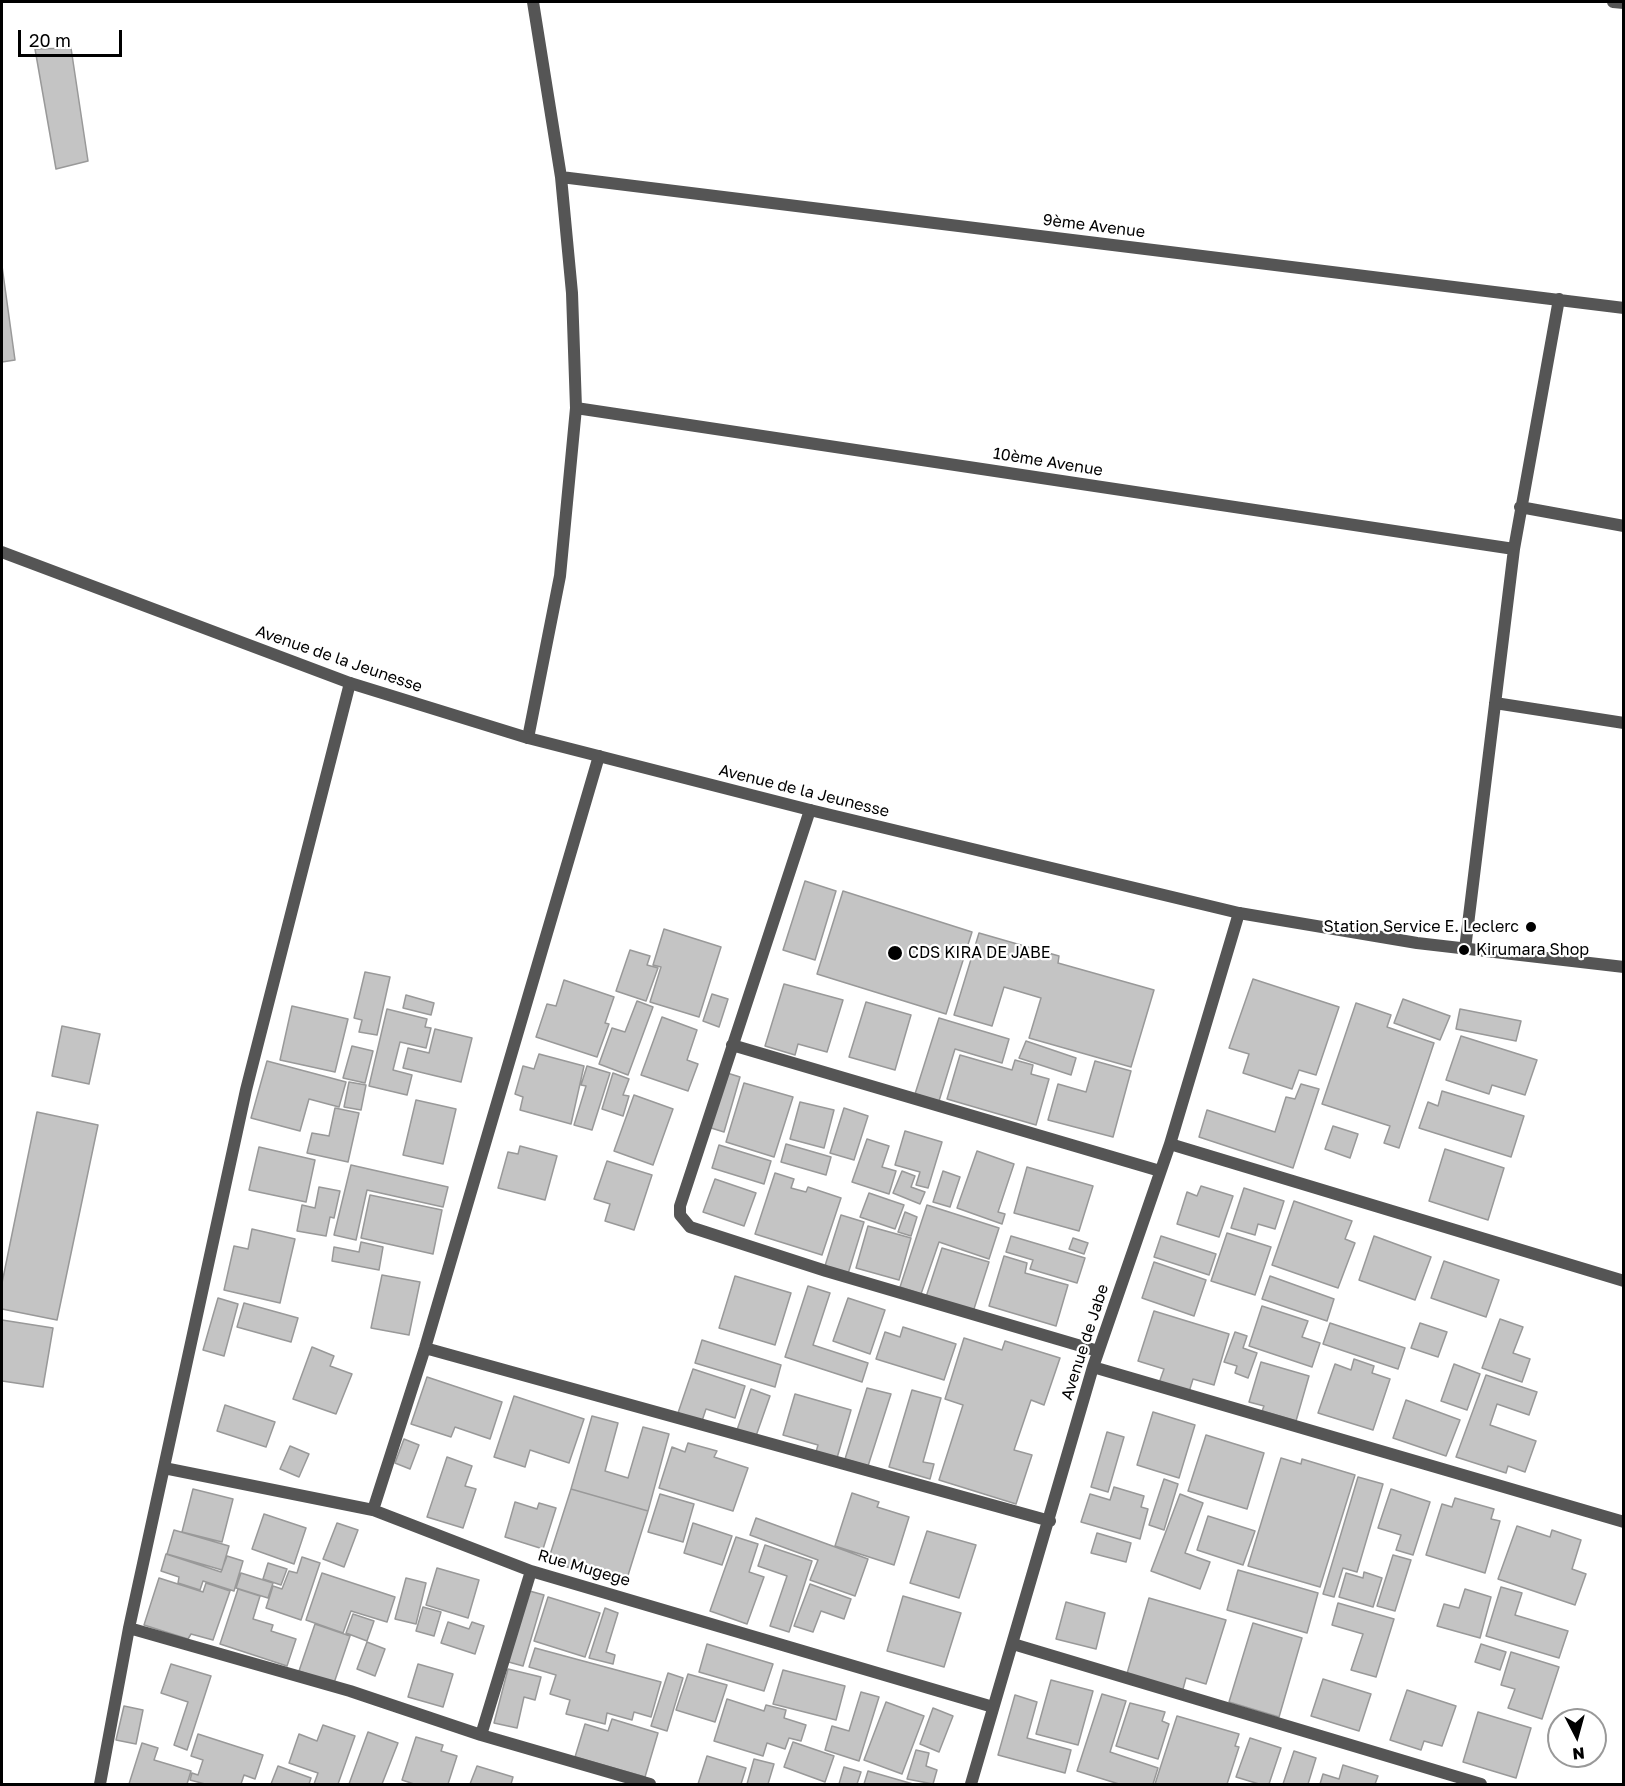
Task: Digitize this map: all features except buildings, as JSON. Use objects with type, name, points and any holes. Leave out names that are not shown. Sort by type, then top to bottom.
[{"type":"street","points":[[528,738],[560,576],[576,408],[572,293],[561,177],[533,2]]},
{"type":"street","points":[[1613,2],[1623,3]]},
{"type":"street","name":"9ème Avenue","points":[[561,177],[1623,308]]},
{"type":"street","points":[[1465,950],[1520,507],[1559,299]]},
{"type":"street","name":"10ème Avenue","points":[[576,408],[1514,549]]},
{"type":"street","points":[[1520,507],[1623,526]]},
{"type":"street","name":"Avenue de la Jeunesse","points":[[2,552],[350,683],[528,738],[810,810],[1239,913],[1465,950],[1623,967]]},
{"type":"street","points":[[100,1785],[129,1628],[246,1090],[350,683]]},
{"type":"street","points":[[1495,703],[1623,723]]},
{"type":"street","points":[[373,1510],[425,1348],[599,756]]},
{"type":"street","points":[[810,810],[680,1206],[680,1215],[690,1227],[826,1271],[1098,1350]]},
{"type":"street","name":"Avenue de Jabe","points":[[971,1785],[1050,1521],[1098,1350],[1170,1144],[1239,913]]},
{"type":"street","points":[[732,1045],[1160,1171]]},
{"type":"street","points":[[1170,1144],[1623,1281]]},
{"type":"street","points":[[425,1348],[1050,1521]]},
{"type":"street","points":[[1093,1367],[1623,1522]]},
{"type":"street","name":"Rue Mugege","points":[[164,1468],[373,1510],[531,1570],[993,1707]]},
{"type":"street","points":[[481,1735],[531,1570]]},
{"type":"street","points":[[129,1628],[350,1691],[481,1735],[650,1785]]},
{"type":"street","points":[[1013,1644],[1481,1785]]},
{"type":"place","name":"Station Service E. Leclerc","points":[[1531,927]]},
{"type":"place","name":"Kirumara Shop","points":[[1464,950]]},
{"type":"place","name":"CDS KIRA DE JABE","points":[[895,953]]}]
